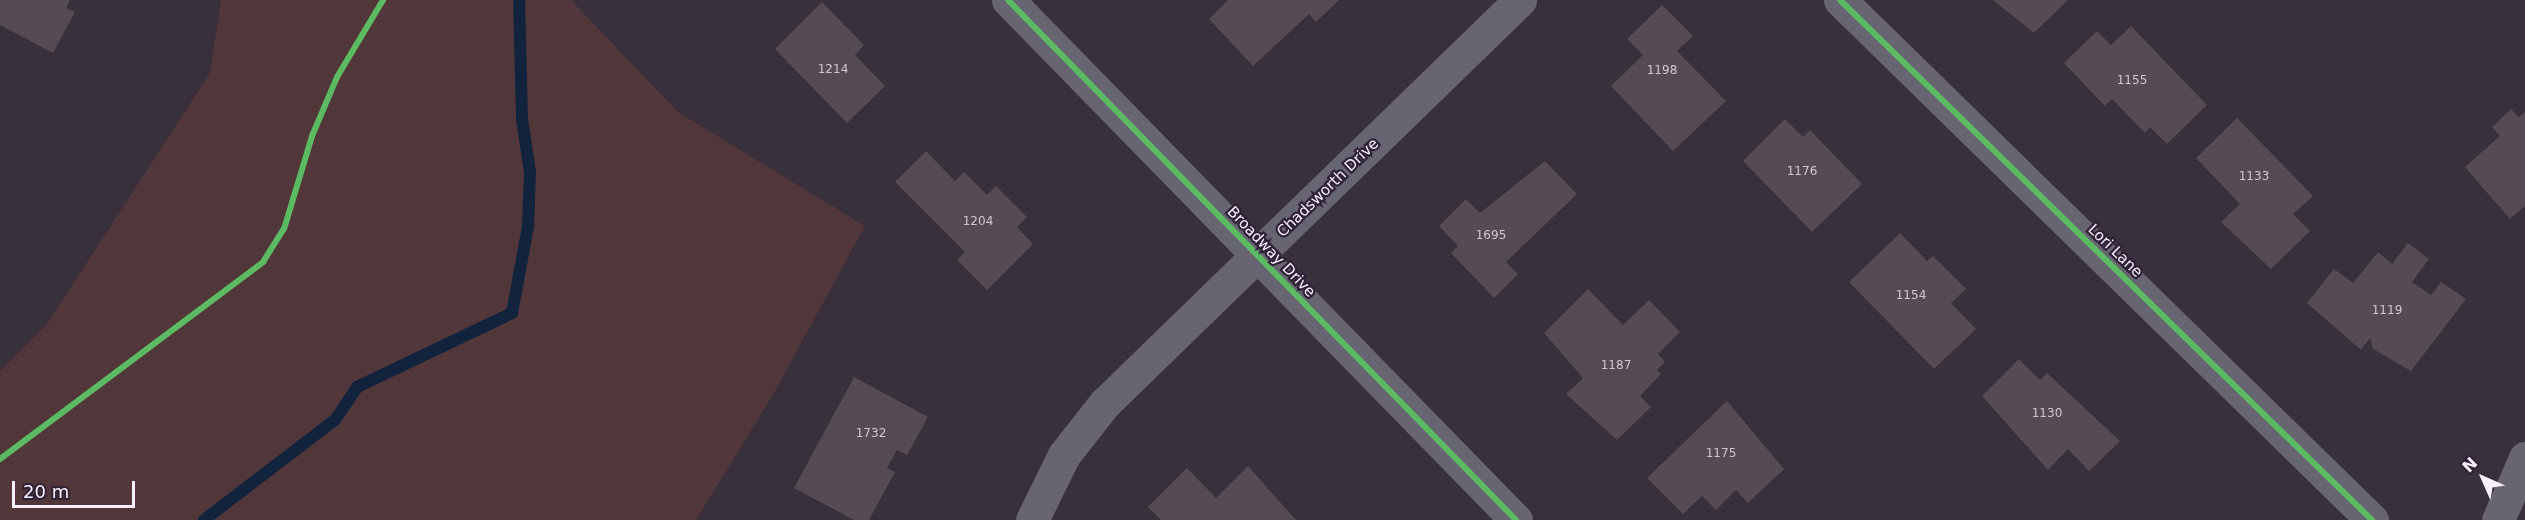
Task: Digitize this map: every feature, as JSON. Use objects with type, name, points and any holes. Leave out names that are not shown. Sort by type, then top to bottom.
[{"type":"street","name":"Broadway Drive","points":[[1008,0],[1516,520]]},
{"type":"street","name":"Chadsworth Drive","points":[[1032,520],[1064,455],[1104,404],[1259,256],[1520,0]]},
{"type":"street","name":"Lori Lane","points":[[1840,0],[2372,520]]},
{"type":"street","points":[[2498,520],[2525,458]]},
{"type":"shaded area","points":[[221,0],[571,0],[678,112],[865,226],[774,393],[696,520],[0,520],[0,371],[47,324],[210,73]]},
{"type":"building","points":[[0,0],[70,0],[66,8],[75,12],[53,53],[0,25]]},
{"type":"building","points":[[1228,0],[1339,0],[1316,22],[1309,14],[1253,66],[1209,19]]},
{"type":"building","points":[[1993,0],[2068,0],[2034,33]]},
{"type":"building","points":[[822,2],[864,45],[855,55],[885,86],[847,123],[775,49]]},
{"type":"building","points":[[1662,5],[1693,36],[1677,51],[1726,101],[1673,151],[1611,86],[1643,55],[1627,39]]},
{"type":"building","points":[[2131,26],[2207,105],[2167,144],[2150,127],[2145,133],[2112,99],[2105,106],[2064,63],[2097,31],[2111,45]]},
{"type":"building","points":[[2511,109],[2519,117],[2525,112],[2525,206],[2510,219],[2465,167],[2500,136],[2492,127]]},
{"type":"building","points":[[2237,118],[2313,196],[2293,214],[2310,231],[2271,269],[2221,222],[2240,204],[2196,158]]},
{"type":"building","points":[[1785,119],[1803,137],[1810,130],[1862,184],[1812,232],[1743,161]]},
{"type":"building","points":[[926,151],[955,181],[964,172],[987,195],[996,186],[1027,217],[1017,227],[1033,244],[987,290],[957,260],[965,252],[895,182]]},
{"type":"building","points":[[1545,161],[1577,194],[1506,262],[1518,274],[1494,298],[1451,253],[1458,246],[1439,226],[1466,199],[1480,213]]},
{"type":"building","points":[[1900,233],[1927,261],[1933,256],[1966,289],[1951,303],[1976,329],[1934,369],[1849,282]]},
{"type":"building","points":[[2408,243],[2429,259],[2412,282],[2431,295],[2441,282],[2466,299],[2411,371],[2373,349],[2370,338],[2361,350],[2307,303],[2334,269],[2353,283],[2378,252],[2392,264]]},
{"type":"building","points":[[1588,289],[1623,325],[1649,300],[1680,332],[1658,354],[1665,362],[1657,370],[1661,374],[1640,396],[1651,407],[1617,440],[1566,394],[1583,378],[1544,333]]},
{"type":"building","points":[[2019,359],[2040,380],[2047,373],[2120,441],[2089,471],[2068,449],[2048,470],[1982,396]]},
{"type":"building","points":[[854,377],[928,417],[907,455],[897,450],[887,468],[895,472],[869,520],[854,520],[794,488]]},
{"type":"building","points":[[1727,401],[1784,469],[1748,503],[1736,490],[1716,510],[1702,496],[1683,514],[1647,478]]},
{"type":"building","points":[[1248,466],[1296,520],[1161,520],[1148,507],[1187,468],[1216,498]]},
{"type":"waterway","points":[[204,520],[335,420],[357,387],[512,313],[528,227],[530,172],[522,119],[519,0]]},
{"type":"cycle path","points":[[0,459],[263,262],[284,229],[312,136],[337,77],[383,0]]},
{"type":"cycle path","points":[[1008,0],[1516,520]]},
{"type":"cycle path","points":[[1840,0],[2372,520]]}]
